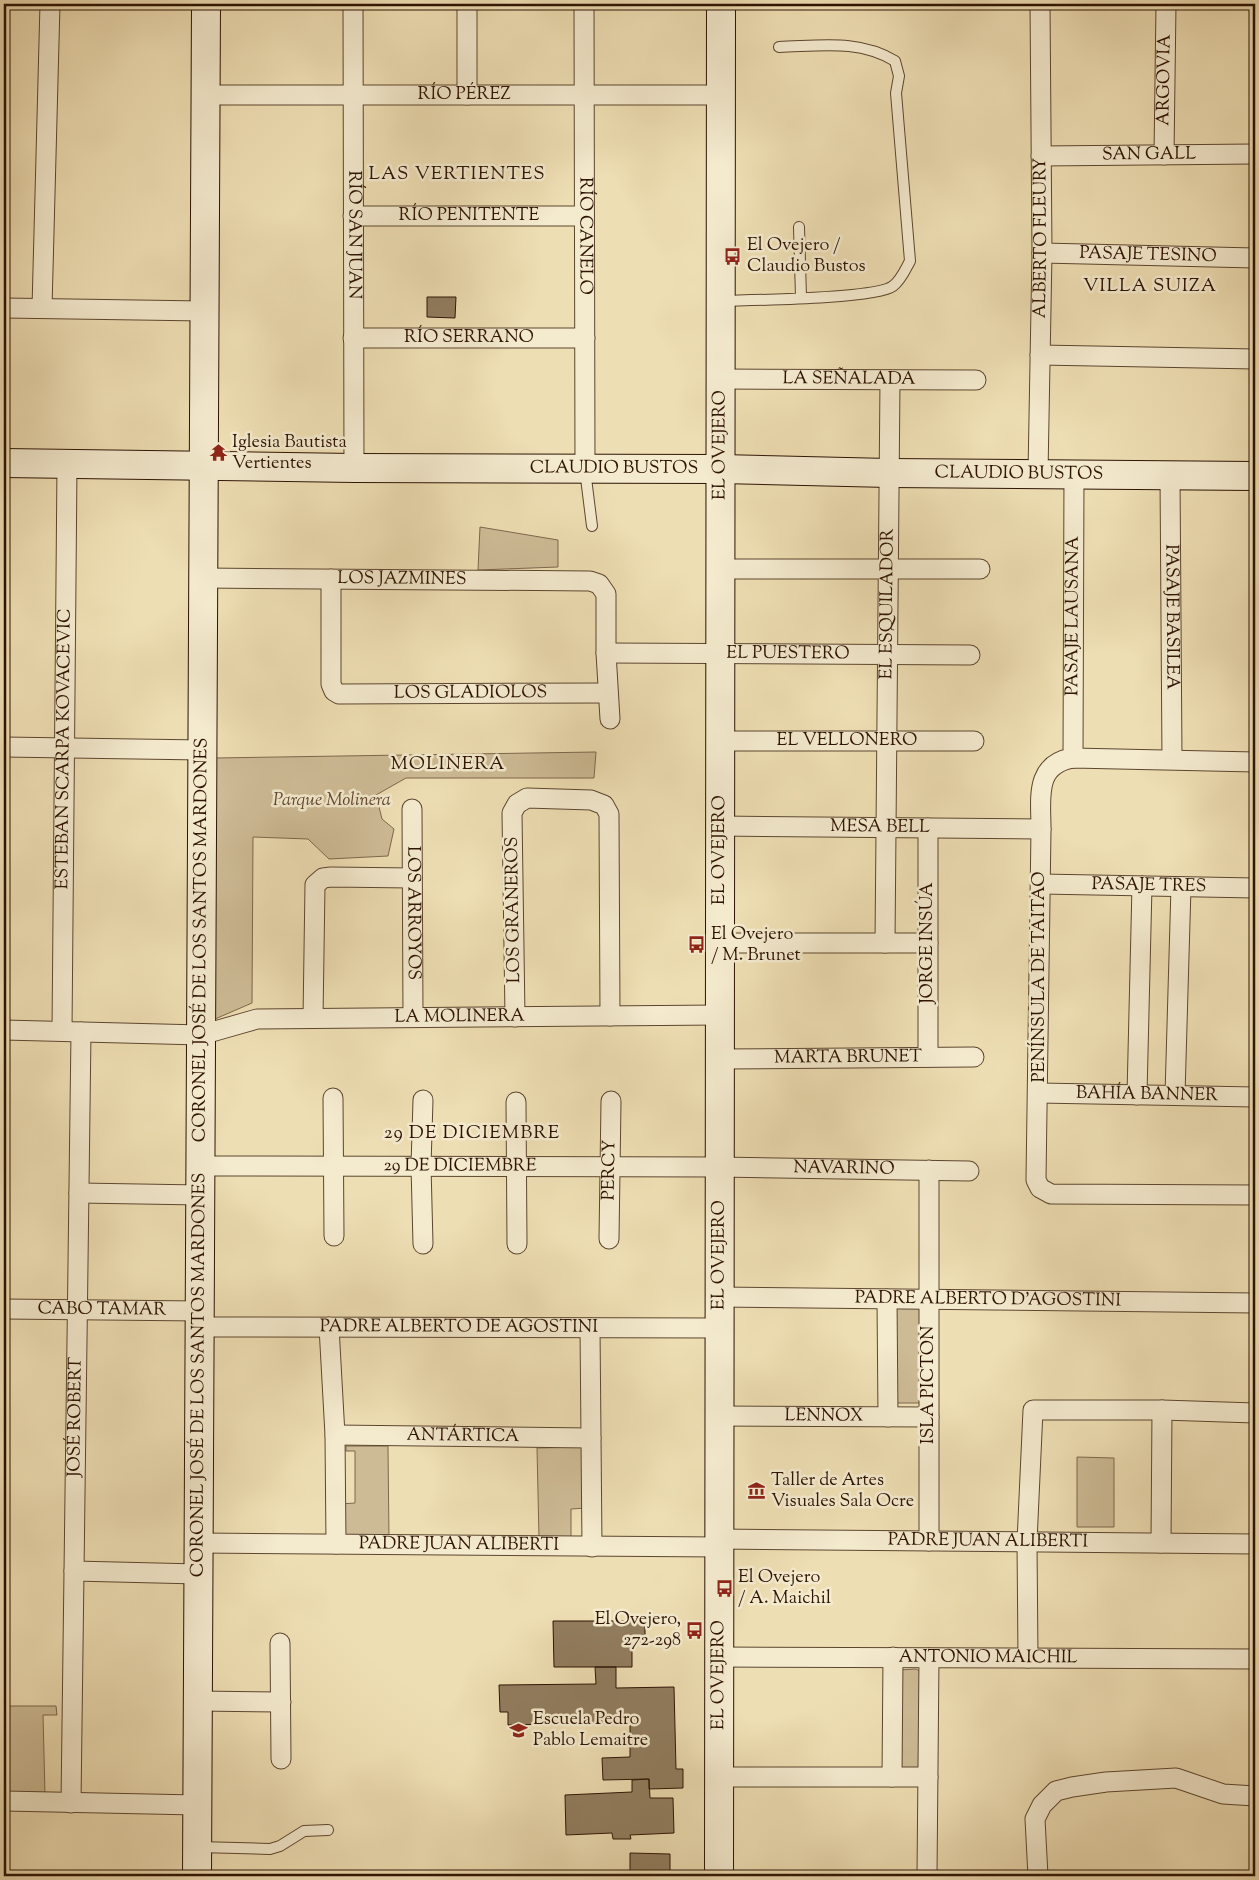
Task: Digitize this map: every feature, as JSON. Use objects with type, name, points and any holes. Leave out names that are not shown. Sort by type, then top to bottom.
[{"type":"street","points":[[42,308],[50,4]]},
{"type":"street","name":"CORONEL JOSÉ DE LOS SANTOS MARDONES","points":[[197,1876],[206,4]]},
{"type":"street","name":"RÍO SAN JUAN","points":[[353,4],[354,468]]},
{"type":"street","points":[[467,4],[468,95]]},
{"type":"street","name":"RÍO CANELO","points":[[584,4],[585,469]]},
{"type":"street","name":"EL OVEJERO","points":[[719,1876],[721,4]]},
{"type":"street","name":"ALBERTO FLEURY","points":[[1038,473],[1042,253],[1040,4]]},
{"type":"street","name":"ARGOVIA","points":[[1164,155],[1166,4]]},
{"type":"street","name":"RÍO PÉREZ","points":[[205,95],[721,95]]},
{"type":"street","name":"SAN GALL","points":[[1041,156],[1255,154]]},
{"type":"street","name":"RÍO PENITENTE","points":[[353,216],[584,216]]},
{"type":"street","name":"PASAJE TESINO","points":[[1042,253],[1255,258]]},
{"type":"street","points":[[4,308],[204,311]]},
{"type":"street","name":"RÍO SERRANO","points":[[354,338],[585,338]]},
{"type":"street","points":[[1040,355],[1255,359]]},
{"type":"street","name":"LA SEÑALADA","points":[[721,379],[976,380]]},
{"type":"street","name":"EL ESQUILADOR","points":[[885,942],[890,380]]},
{"type":"street","name":"CLAUDIO BUSTOS","points":[[4,463],[1255,476]]},
{"type":"street","name":"ESTEBAN SCARPA KOVACEVIC","points":[[62,1031],[66,465]]},
{"type":"street","name":"PASAJE LAUSANA","points":[[1073,758],[1074,473]]},
{"type":"street","name":"PASAJE BASILEA","points":[[1170,476],[1172,759]]},
{"type":"street","points":[[720,569],[980,569]]},
{"type":"street","name":"LOS JAZMINES","points":[[203,578],[590,581],[599,584],[606,594],[606,653]]},
{"type":"street","name":"LOS GLADIOLOS","points":[[331,579],[331,684],[334,691],[339,694],[608,693]]},
{"type":"street","points":[[606,653],[610,720]]},
{"type":"street","name":"EL PUESTERO","points":[[606,653],[970,654]]},
{"type":"street","name":"EL VELLONERO","points":[[721,741],[974,740]]},
{"type":"street","points":[[4,747],[202,750]]},
{"type":"street","points":[[1073,758],[1255,762]]},
{"type":"street","name":"PENÍNSULA DE TAITAO","points":[[1073,758],[1059,762],[1050,768],[1044,776],[1042,784],[1040,829],[1039,1093],[1036,1180],[1040,1188],[1051,1194],[1255,1195]]},
{"type":"street","name":"LOS GRANEROS","points":[[515,1017],[512,813],[517,804],[527,798],[591,800],[604,805],[609,814],[610,1016]]},
{"type":"street","name":"LOS ARROYOS","points":[[412,809],[413,1017]]},
{"type":"street","name":"MESA BELL","points":[[720,826],[1040,829]]},
{"type":"street","name":"JORGE INSÚA","points":[[928,828],[928,1057]]},
{"type":"street","points":[[313,1018],[314,885],[323,878],[412,878]]},
{"type":"street","name":"PASAJE TRES","points":[[1041,884],[1255,888]]},
{"type":"street","points":[[1137,1095],[1142,886]]},
{"type":"street","points":[[1175,1095],[1181,887]]},
{"type":"street","points":[[720,943],[928,943]]},
{"type":"street","name":"LA MOLINERA","points":[[4,1030],[201,1035],[257,1019],[720,1015]]},
{"type":"street","name":"JOSÉ ROBERT","points":[[72,1803],[81,1032]]},
{"type":"street","name":"MARTA BRUNET","points":[[720,1059],[974,1056]]},
{"type":"street","name":"BAHÍA BANNER","points":[[1039,1093],[1255,1097]]},
{"type":"street","points":[[333,1098],[334,1236]]},
{"type":"street","points":[[422,1244],[421,1166],[423,1100]]},
{"type":"street","name":"PERCY","points":[[608,1239],[611,1101]]},
{"type":"street","points":[[516,1102],[517,1244]]},
{"type":"street","name":"29 DE DICIEMBRE","points":[[200,1166],[720,1167]]},
{"type":"street","name":"NAVARINO","points":[[720,1167],[968,1171]]},
{"type":"street","name":"ISLA PICTON","points":[[929,1541],[930,1170]]},
{"type":"street","points":[[79,1193],[200,1195]]},
{"type":"street","name":"PADRE ALBERTO D'AGOSTINI","points":[[720,1297],[1255,1304]]},
{"type":"street","points":[[887,1298],[888,1417]]},
{"type":"street","name":"CABO TAMAR","points":[[4,1310],[78,1310],[200,1319]]},
{"type":"street","name":"PADRE ALBERTO DE AGOSTINI","points":[[200,1319],[329,1327],[719,1328]]},
{"type":"street","points":[[329,1327],[335,1435],[336,1544]]},
{"type":"street","points":[[590,1328],[592,1547]]},
{"type":"street","points":[[1028,1658],[1027,1542],[1033,1410],[1162,1410],[1255,1413]]},
{"type":"street","points":[[1161,1543],[1162,1410]]},
{"type":"street","name":"LENNOX","points":[[719,1416],[929,1417]]},
{"type":"street","name":"ANTÁRTICA","points":[[335,1435],[591,1438]]},
{"type":"street","name":"PADRE JUAN ALIBERTI","points":[[198,1543],[592,1547],[720,1543],[929,1541],[1255,1544]]},
{"type":"street","points":[[74,1571],[198,1574]]},
{"type":"street","points":[[280,1643],[281,1759]]},
{"type":"street","name":"ANTONIO MAICHIL","points":[[719,1657],[1255,1659]]},
{"type":"street","points":[[892,1777],[893,1658]]},
{"type":"street","points":[[927,1876],[929,1658]]},
{"type":"street","points":[[198,1701],[281,1702]]},
{"type":"street","points":[[719,1777],[928,1777]]},
{"type":"street","points":[[1038,1876],[1035,1819],[1042,1805],[1056,1791],[1106,1782],[1176,1778],[1223,1794],[1255,1796]]},
{"type":"street","points":[[4,1801],[197,1805]]},
{"type":"lane","points":[[721,301],[861,295],[892,288],[902,276],[910,261],[896,93],[899,76],[895,61],[880,52],[855,46],[779,47]]},
{"type":"lane","points":[[799,227],[801,297]]},
{"type":"lane","points":[[585,469],[592,526]]},
{"type":"lane","points":[[197,1847],[270,1849],[280,1846],[304,1830],[328,1830]]},
{"type":"green space","points":[[480,527],[558,540],[558,567],[478,570]]},
{"type":"green space","name":"Parque Molinera","points":[[596,752],[594,778],[406,778],[376,795],[382,819],[394,829],[388,856],[329,859],[308,839],[253,837],[252,1003],[215,1019],[215,758]]},
{"type":"green space","points":[[896,1306],[922,1306],[921,1403],[895,1403]]},
{"type":"green space","points":[[346,1446],[388,1446],[389,1540],[341,1540],[340,1504],[355,1503],[355,1451],[346,1451]]},
{"type":"green space","points":[[585,1447],[586,1508],[571,1509],[571,1537],[539,1538],[537,1448]]},
{"type":"green space","points":[[1077,1457],[1114,1458],[1114,1527],[1077,1527]]},
{"type":"green space","points":[[916,1669],[921,1672],[919,1769],[904,1770],[899,1766],[899,1670]]},
{"type":"green space","points":[[4,1699],[5,1706],[56,1706],[57,1715],[43,1715],[45,1795],[4,1795]]},
{"type":"building","points":[[427,297],[456,297],[455,318],[427,317]]},
{"type":"building","points":[[553,1621],[645,1621],[645,1643],[632,1643],[632,1667],[554,1667]]},
{"type":"building","points":[[595,1667],[616,1667],[616,1688],[674,1687],[676,1769],[683,1769],[683,1788],[649,1789],[649,1779],[603,1780],[602,1758],[630,1757],[630,1722],[508,1725],[508,1712],[500,1712],[499,1685],[596,1684]]},
{"type":"building","points":[[649,1779],[650,1798],[673,1798],[674,1833],[630,1835],[631,1839],[613,1839],[612,1833],[566,1835],[565,1795],[632,1792],[632,1780]]},
{"type":"building","points":[[630,1853],[670,1854],[670,1874],[676,1874],[676,1876],[630,1876]]},
{"type":"place","name":"El Ovejero / Claudio Bustos","points":[[733,256]]},
{"type":"place","name":"Iglesia Bautista Vertientes","points":[[218,453]]},
{"type":"place","name":"El Ovejero / M. Brunet","points":[[697,945]]},
{"type":"place","name":"Taller de Artes Visuales Sala Ocre","points":[[757,1491]]},
{"type":"place","name":"El Ovejero / A. Maichil","points":[[724,1588]]},
{"type":"place","name":"El Ovejero, 272-298","points":[[695,1630]]},
{"type":"place","name":"Escuela Pedro Pablo Lemaitre","points":[[519,1730]]},
{"type":"district","name":"LAS VERTIENTES","points":[[457,174]]},
{"type":"district","name":"VILLA SUIZA","points":[[1150,286]]},
{"type":"district","name":"MOLINERA","points":[[448,764]]},
{"type":"district","name":"29 DE DICIEMBRE","points":[[472,1133]]}]
